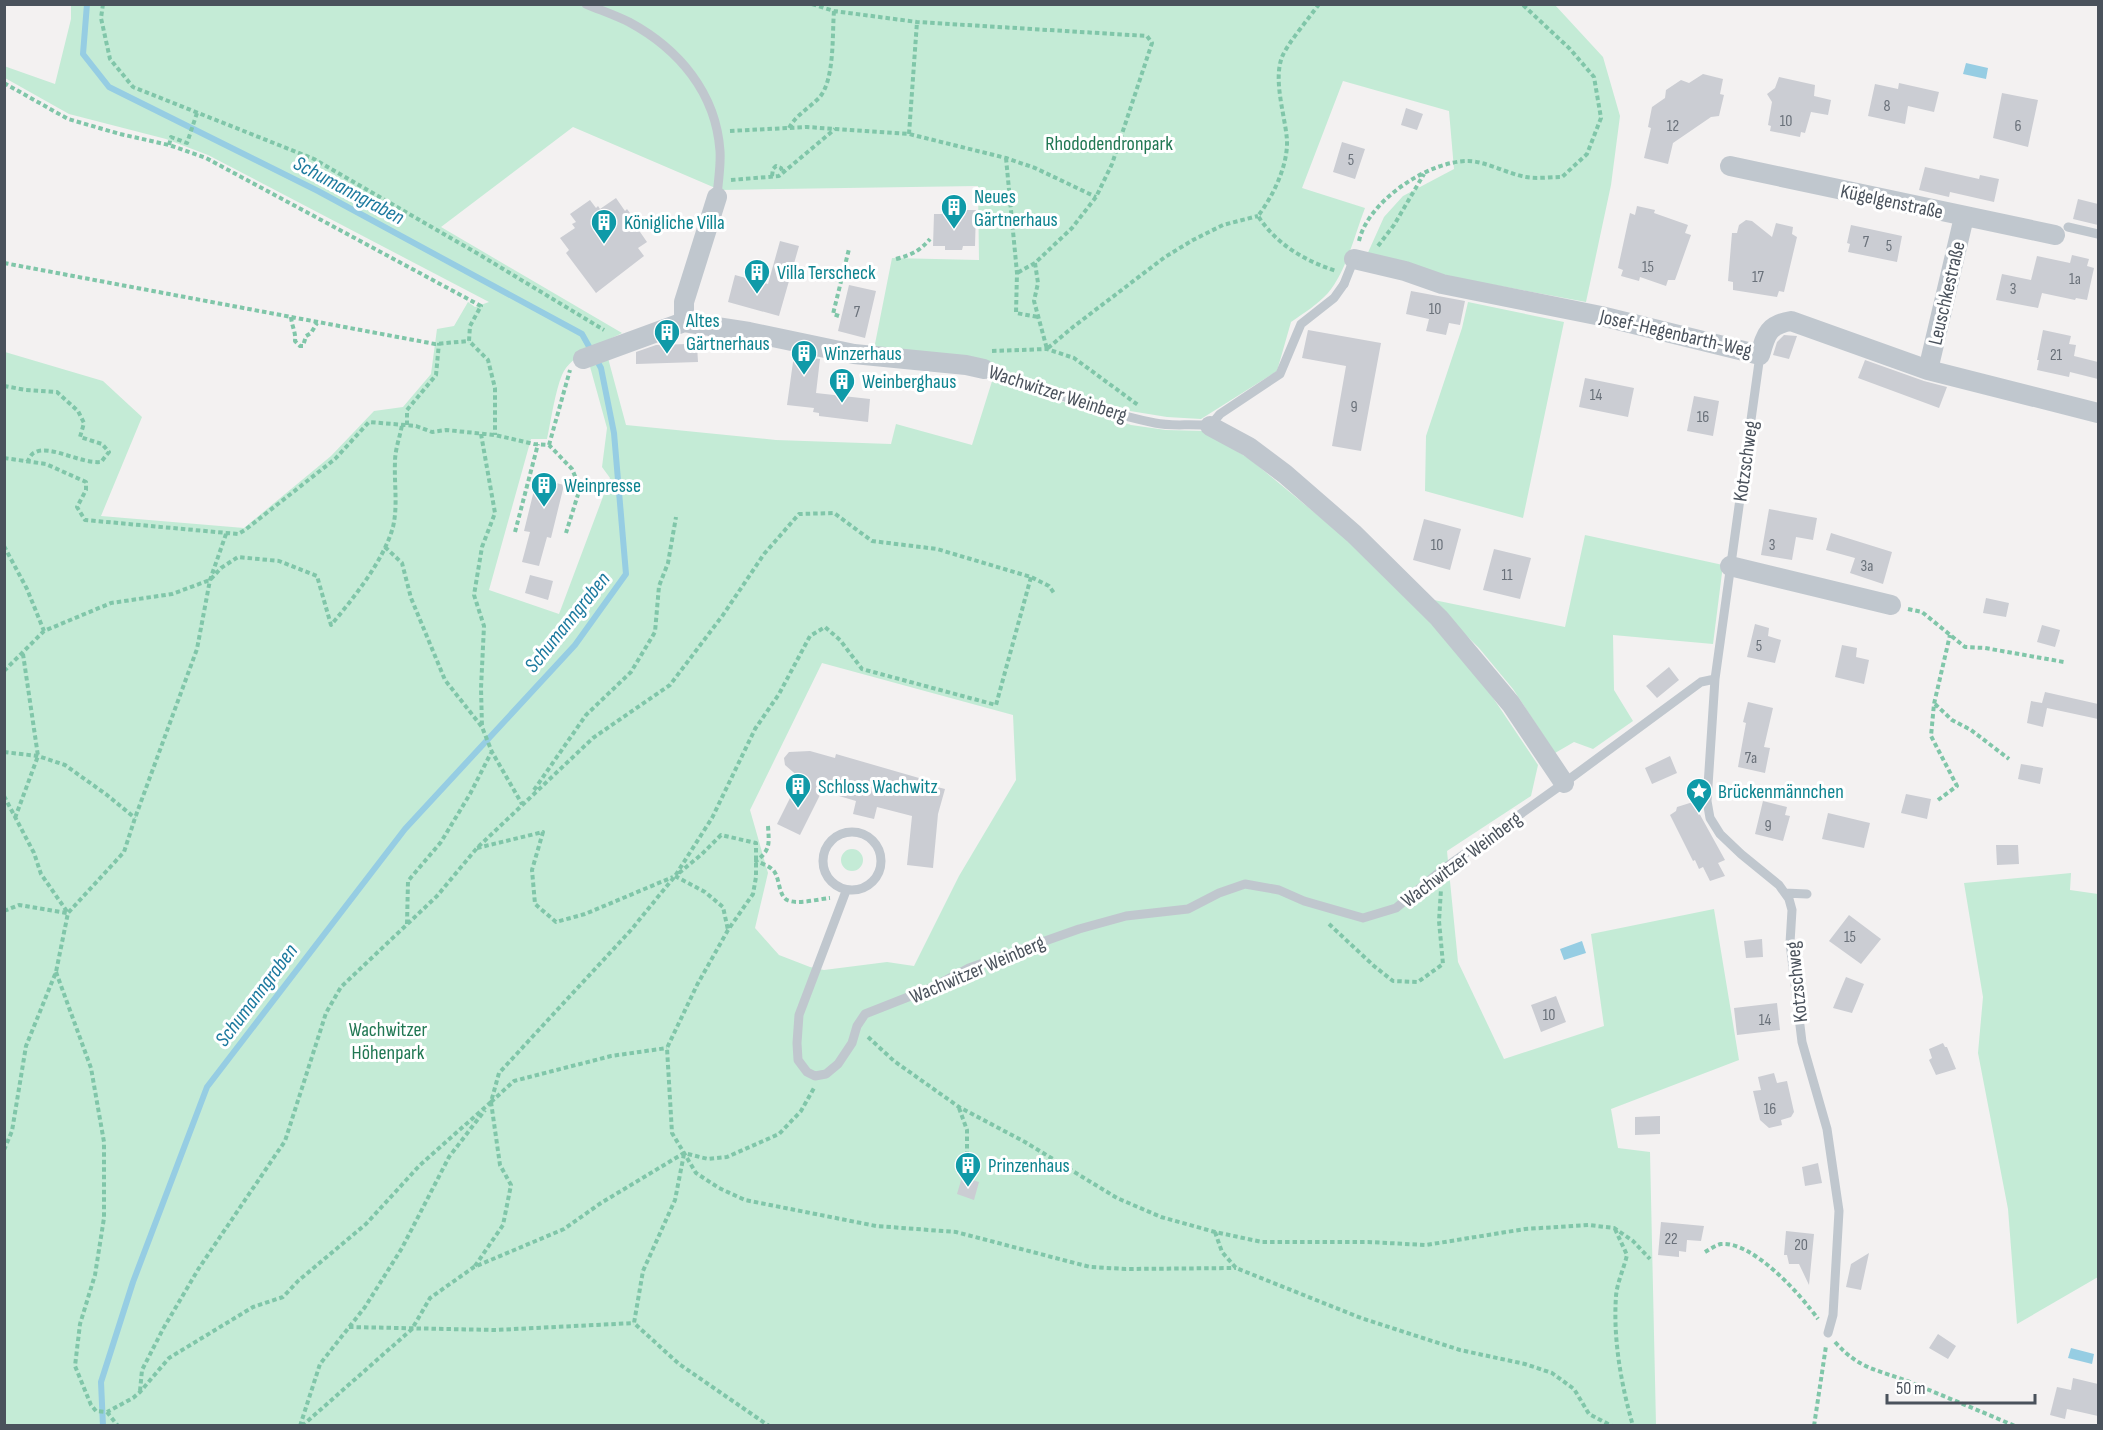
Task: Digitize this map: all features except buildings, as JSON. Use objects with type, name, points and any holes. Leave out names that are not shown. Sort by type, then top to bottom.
[{"type":"street","name":"Kügelgenstraße","points":[[1730,166],[1964,217],[2062,231]]},
{"type":"street","points":[[584,359],[605,352],[623,342],[684,322],[684,302],[718,190]]},
{"type":"street","name":"Leuschkestraße","points":[[1928,370],[1964,217]]},
{"type":"street","name":"Josef-Hegenbarth-Weg","points":[[1354,265],[1405,271],[1442,284],[1602,316],[1760,355],[1765,335],[1781,323],[1791,321],[1928,370],[2098,413]]},
{"type":"street","name":"Wachwitzer Weinberg","points":[[684,322],[749,332],[854,354],[966,365],[986,360]]},
{"type":"street","name":"Wachwitzer Weinberg","points":[[1210,426],[1249,447],[1285,474],[1354,534],[1439,618],[1511,704],[1564,783]]},
{"type":"street","points":[[1730,566],[1891,605]]},
{"type":"lane","points":[[586,4],[644,31],[684,63],[708,99],[717,131],[720,153],[718,190]]},
{"type":"lane","name":"Kügelgenstraße","points":[[2062,231],[2098,234]]},
{"type":"lane","points":[[1210,426],[1220,414],[1280,374],[1301,324],[1334,298],[1354,265]]},
{"type":"lane","name":"Kotzschweg","points":[[1760,355],[1716,679],[1707,801],[1710,818],[1720,834],[1779,885],[1785,893],[1791,910],[1790,943],[1802,1042],[1827,1129],[1839,1211],[1833,1315],[1828,1334]]},
{"type":"lane","name":"Wachwitzer Weinberg","points":[[986,360],[1129,417],[1159,424],[1210,426]]},
{"type":"lane","points":[[1564,783],[1701,682],[1716,679]]},
{"type":"lane","name":"Wachwitzer Weinberg","points":[[826,1074],[838,1064],[852,1043],[857,1026],[865,1014],[931,988],[969,968],[1089,926],[1126,916],[1188,909],[1219,892],[1245,884],[1279,890],[1304,901],[1364,918],[1396,908],[1442,870],[1564,783]]},
{"type":"lane","points":[[861,833],[875,843],[880,852],[879,873],[866,887],[845,894],[826,876],[822,867],[822,856],[832,839],[841,834],[861,833]]},
{"type":"lane","points":[[1785,893],[1807,894]]},
{"type":"lane","points":[[826,1074],[814,1076],[807,1072],[798,1060],[799,1015],[845,894]]},
{"type":"path","points":[[103,4],[100,18],[110,59],[133,87],[314,159],[480,255],[623,342]]},
{"type":"path","points":[[812,4],[834,11],[917,22],[1147,36],[1152,43],[1112,164],[1096,197],[1072,228],[1035,263],[1017,273]]},
{"type":"path","points":[[1047,349],[1165,257],[1223,225],[1258,216],[1271,199],[1283,165],[1287,142],[1278,84],[1282,57],[1320,4]]},
{"type":"path","points":[[1354,265],[1361,233],[1374,211],[1396,190],[1441,166],[1469,161],[1527,178],[1562,177],[1587,154],[1601,118],[1594,77],[1570,49],[1522,4]]},
{"type":"path","points":[[788,128],[794,118],[819,98],[829,79],[834,11]]},
{"type":"path","points":[[909,134],[917,22]]},
{"type":"path","points":[[4,83],[68,119],[169,145],[216,163],[481,306],[470,326],[470,342],[488,360],[495,388],[495,435]]},
{"type":"path","points":[[169,145],[171,137],[187,143],[197,113]]},
{"type":"path","points":[[717,131],[807,127],[909,134],[1006,158],[1035,168],[1096,197]]},
{"type":"path","points":[[718,190],[783,173],[836,129]]},
{"type":"path","points":[[1006,158],[1017,273],[1016,314],[1038,317]]},
{"type":"path","points":[[772,176],[776,166],[783,173]]},
{"type":"path","points":[[1258,216],[1265,227],[1297,255],[1322,267],[1354,265],[1394,225],[1425,174]]},
{"type":"path","points":[[896,259],[911,255],[922,248],[930,238]]},
{"type":"path","points":[[839,316],[833,314],[849,249]]},
{"type":"path","points":[[4,263],[439,343],[470,342]]},
{"type":"path","points":[[1035,263],[1038,283],[1034,301],[1047,349]]},
{"type":"path","points":[[291,317],[296,333],[295,341],[303,346],[306,336]]},
{"type":"path","points":[[296,333],[306,336],[311,333],[317,322]]},
{"type":"path","points":[[4,671],[44,631],[111,603],[172,594],[210,580],[220,568],[238,557],[279,561],[317,576],[331,624],[358,593],[385,547],[393,527],[396,498],[395,458],[407,410],[436,375],[439,343]]},
{"type":"path","points":[[986,360],[1047,349],[1074,358],[1132,399],[1159,424]]},
{"type":"path","points":[[549,444],[570,369],[584,359]]},
{"type":"path","points":[[4,386],[57,392],[78,411],[84,423],[80,437],[102,444],[109,452],[101,462],[89,463],[54,451],[38,451],[32,454],[27,462]]},
{"type":"path","points":[[4,459],[46,464],[86,483],[86,490],[77,507],[85,520],[238,534],[334,459],[369,422],[416,426],[432,432],[446,430],[495,435],[538,444],[549,444],[572,469],[580,488],[566,532]]},
{"type":"path","points":[[481,434],[495,513],[482,548],[474,595],[484,626],[482,727]]},
{"type":"path","points":[[515,532],[538,444]]},
{"type":"path","points":[[140,1392],[142,1370],[175,1309],[199,1268],[285,1141],[326,1013],[341,987],[437,896],[477,848],[593,738],[670,685],[723,615],[764,554],[799,514],[834,513],[872,541],[937,549],[1031,577],[1049,586],[1054,593]]},
{"type":"path","points":[[522,804],[586,715],[631,672],[655,632],[659,586],[668,563],[676,517]]},
{"type":"path","points":[[4,1150],[12,1131],[26,1046],[56,972],[68,913],[124,852],[197,649],[210,580],[226,534]]},
{"type":"path","points":[[4,546],[27,589],[44,631]]},
{"type":"path","points":[[385,547],[402,563],[411,598],[446,680],[482,727],[492,752],[522,804]]},
{"type":"path","points":[[301,1425],[320,1364],[365,1307],[402,1248],[448,1157],[491,1102],[499,1073],[631,930],[675,876],[712,818],[755,729],[779,694],[810,636],[825,627],[840,640],[862,669],[996,705],[1031,577]]},
{"type":"path","points":[[1891,605],[1922,612],[1965,647],[1985,648],[2064,662]]},
{"type":"path","points":[[1938,800],[1957,786],[1931,736],[1934,704],[1950,635]]},
{"type":"path","points":[[15,818],[38,756],[23,654]]},
{"type":"path","points":[[1934,704],[1952,720],[1971,730],[2009,759]]},
{"type":"path","points":[[4,752],[38,756],[65,765],[135,818]]},
{"type":"path","points":[[406,926],[408,881],[441,842],[492,752]]},
{"type":"path","points":[[4,796],[34,854],[41,874],[68,913]]},
{"type":"path","points":[[756,861],[765,855],[769,844],[768,826]]},
{"type":"path","points":[[477,848],[543,832],[532,870],[535,904],[556,922],[585,914],[675,876],[721,835],[756,843],[756,877],[753,894],[728,930],[697,985],[667,1048],[672,1133],[696,1173],[719,1188],[745,1200],[876,1226],[956,1232],[1090,1267],[1236,1268],[1361,1318],[1460,1350],[1552,1372],[1574,1389],[1589,1414],[1612,1425]]},
{"type":"path","points":[[756,861],[772,869],[786,900],[797,901],[845,894]]},
{"type":"path","points":[[1304,901],[1374,966],[1394,981],[1418,982],[1443,964],[1439,921],[1442,870]]},
{"type":"path","points":[[675,876],[705,892],[723,907],[728,930]]},
{"type":"path","points":[[4,911],[19,905],[68,913]]},
{"type":"path","points":[[56,972],[91,1068],[104,1142],[104,1218],[95,1275],[81,1324],[75,1366],[91,1405],[96,1411],[107,1412],[140,1392],[169,1358],[254,1307],[283,1297],[366,1224],[420,1165],[513,1081],[611,1056],[667,1048]]},
{"type":"path","points":[[857,1026],[894,1061],[959,1107],[1025,1142],[1117,1198],[1161,1217],[1262,1242],[1368,1242],[1426,1245],[1526,1229],[1589,1225],[1614,1228],[1633,1241],[1650,1259]]},
{"type":"path","points":[[301,1425],[412,1329],[430,1298],[474,1267],[564,1229],[601,1203],[684,1154],[708,1159],[727,1157],[779,1134],[801,1112],[818,1082],[826,1074]]},
{"type":"path","points":[[474,1267],[503,1225],[511,1185],[500,1165],[491,1102]]},
{"type":"path","points":[[959,1107],[967,1130],[967,1163]]},
{"type":"path","points":[[634,1323],[643,1271],[675,1200],[684,1154]]},
{"type":"path","points":[[1614,1228],[1627,1256],[1616,1294],[1617,1332],[1622,1386],[1633,1425]]},
{"type":"path","points":[[1215,1232],[1222,1252],[1236,1268]]},
{"type":"path","points":[[1704,1252],[1719,1244],[1730,1244],[1744,1250],[1792,1286],[1812,1311]]},
{"type":"path","points":[[349,1327],[496,1330],[634,1323],[679,1364],[769,1425]]},
{"type":"path","points":[[1814,1425],[1828,1334]]},
{"type":"path","points":[[1828,1334],[1848,1357],[1867,1368],[1896,1376],[2015,1425]]},
{"type":"path","points":[[107,1412],[118,1425]]},
{"type":"green space","name":"Wachwitzer Höhenpark","points":[[71,4],[1555,5],[1603,57],[1620,116],[1611,185],[1586,302],[1446,276],[1366,257],[1384,217],[1403,196],[1454,169],[1449,111],[1343,81],[1302,188],[1365,208],[1345,264],[1328,293],[1291,322],[1277,371],[1201,419],[1167,417],[1130,411],[1041,384],[986,364],[874,349],[892,258],[979,260],[978,186],[720,190],[573,127],[441,227],[622,333],[580,355],[572,361],[562,375],[547,439],[531,439],[489,590],[559,614],[610,478],[602,467],[607,428],[589,363],[608,358],[626,425],[776,440],[891,444],[896,424],[972,445],[993,378],[1131,425],[1166,430],[1205,431],[1251,460],[1344,537],[1467,659],[1538,765],[1531,796],[1447,851],[1458,962],[1504,1059],[1604,1026],[1591,934],[1714,909],[1739,1060],[1611,1109],[1618,1148],[1650,1152],[1656,1425],[5,1425],[5,352],[103,381],[142,417],[101,516],[244,528],[331,456],[374,411],[403,407],[431,374],[437,329],[454,326],[468,302],[475,307],[489,302],[208,155],[166,139],[69,114],[5,78],[4,66],[55,84],[71,19]],"holes":[[[822,663],[1013,715],[1016,780],[959,876],[914,966],[887,962],[824,970],[779,955],[755,928],[768,873],[750,810]]]},
{"type":"green space","points":[[1468,302],[1564,322],[1523,518],[1425,491],[1426,436],[1462,328]]},
{"type":"green space","points":[[1585,535],[1723,565],[1713,644],[1613,635],[1614,690],[1633,721],[1593,749],[1574,742],[1555,753],[1513,689],[1479,648],[1429,599],[1565,627]]},
{"type":"green space","points":[[852,849],[860,852],[863,860],[860,868],[852,871],[844,868],[841,860],[844,852]]},
{"type":"green space","points":[[2071,873],[2070,890],[2098,894],[2098,1277],[2017,1324],[2008,1209],[1978,1053],[1983,997],[1964,883]]},
{"type":"water","points":[[1966,63],[1988,68],[1986,79],[1963,74]]},
{"type":"water","points":[[1582,941],[1586,953],[1564,960],[1560,949]]},
{"type":"water","points":[[2071,1348],[2094,1354],[2092,1364],[2068,1358]]},
{"type":"waterway","name":"Schumanngraben","points":[[87,4],[83,54],[109,87],[318,191],[582,334],[601,368],[614,433],[626,574],[575,645],[405,829],[207,1087],[133,1282],[101,1382],[103,1426]]},
{"type":"place","name":"Neues Gärtnerhaus","points":[[954,230]]},
{"type":"place","name":"Königliche Villa","points":[[604,245]]},
{"type":"place","name":"Villa Terscheck","points":[[757,295]]},
{"type":"place","name":"Altes Gärtnerhaus","points":[[667,355]]},
{"type":"place","name":"Winzerhaus","points":[[804,376]]},
{"type":"place","name":"Weinberghaus","points":[[842,404]]},
{"type":"place","name":"Weinpresse","points":[[544,508]]},
{"type":"place","name":"Schloss Wachwitz","points":[[798,809]]},
{"type":"place","name":"Brückenmännchen","points":[[1699,814]]},
{"type":"place","name":"Prinzenhaus","points":[[968,1188]]},
{"type":"park label","name":"Rhododendronpark","points":[[1109,143]]}]
